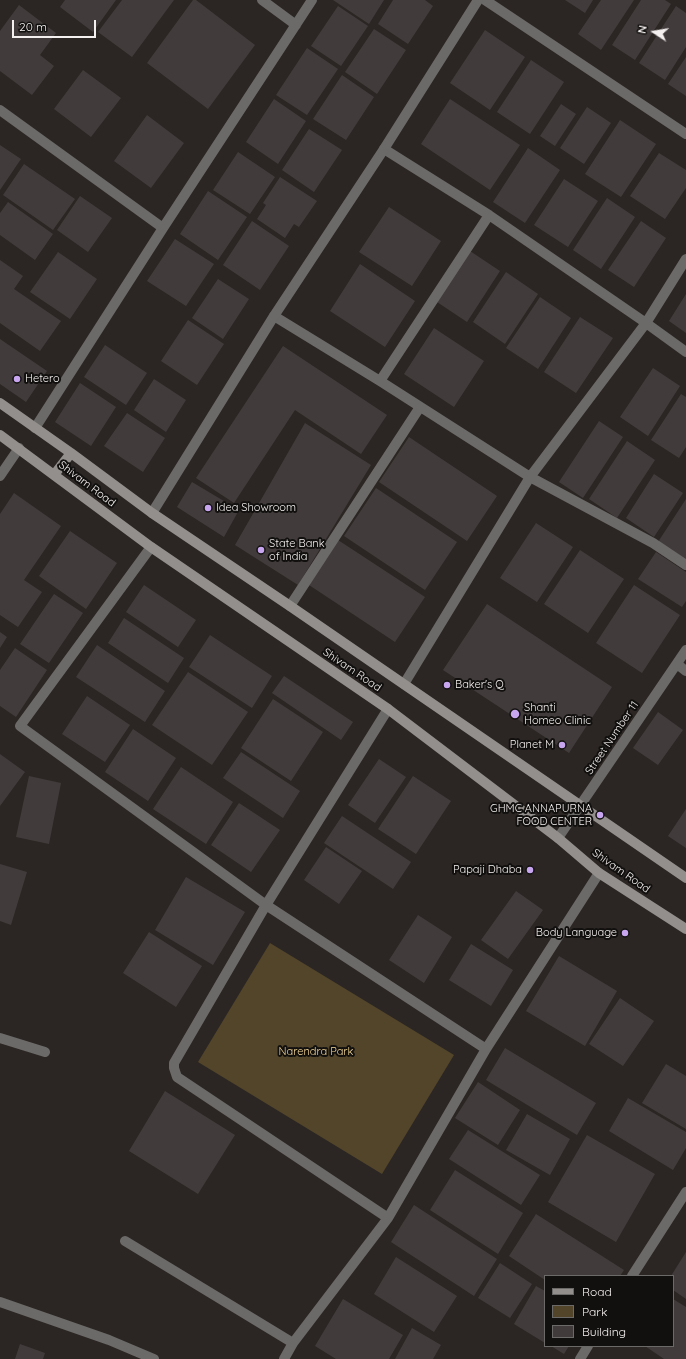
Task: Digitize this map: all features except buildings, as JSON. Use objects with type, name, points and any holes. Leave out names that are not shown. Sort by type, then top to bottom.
[{"type":"main road","name":"Shivam Road","points":[[0,403],[152,513],[686,878]]},
{"type":"main road","name":"Shivam Road","points":[[0,435],[151,547],[388,709],[558,838],[599,873],[686,929]]},
{"type":"main road","points":[[54,475],[71,453]]},
{"type":"street","points":[[262,0],[296,25]]},
{"type":"street","points":[[35,428],[163,228],[312,0]]},
{"type":"street","points":[[152,513],[274,316],[384,149],[478,0]]},
{"type":"street","points":[[485,0],[686,134]]},
{"type":"street","points":[[0,110],[163,228]]},
{"type":"street","points":[[384,149],[489,215],[686,352]]},
{"type":"street","points":[[380,381],[489,215]]},
{"type":"street","points":[[404,684],[530,477],[646,323],[686,259]]},
{"type":"street","points":[[274,316],[380,381],[530,477],[653,543],[686,565]]},
{"type":"street","points":[[290,606],[420,407]]},
{"type":"street","points":[[0,476],[19,448]]},
{"type":"street","points":[[151,547],[20,726],[266,905],[486,1049]]},
{"type":"street","name":"Street Number 11","points":[[558,838],[686,650]]},
{"type":"street","points":[[677,664],[686,671]]},
{"type":"street","points":[[388,709],[266,905],[174,1063],[175,1073],[178,1077],[388,1218]]},
{"type":"street","points":[[284,1359],[293,1343],[388,1218],[486,1049],[599,873]]},
{"type":"street","points":[[0,1038],[45,1052]]},
{"type":"street","points":[[633,1275],[686,1192]]},
{"type":"street","points":[[125,1241],[293,1343]]},
{"type":"street","points":[[0,1302],[109,1340],[154,1359]]},
{"type":"street","points":[[580,1359],[587,1347]]},
{"type":"green space","name":"Narendra Park","points":[[270,943],[454,1055],[382,1174],[198,1062]]},
{"type":"place","name":"Hetero","points":[[17,379]]},
{"type":"place","name":"Idea Showroom","points":[[208,508]]},
{"type":"place","name":"State Bank of India","points":[[261,550]]},
{"type":"place","name":"Baker's Q","points":[[447,685]]},
{"type":"place","name":"Shanti Homeo Clinic","points":[[515,714]]},
{"type":"place","name":"Planet M","points":[[562,745]]},
{"type":"place","name":"GHMC ANNAPURNA FOOD CENTER","points":[[600,815]]},
{"type":"place","name":"Papaji Dhaba","points":[[530,870]]},
{"type":"place","name":"Body Language","points":[[625,933]]}]
